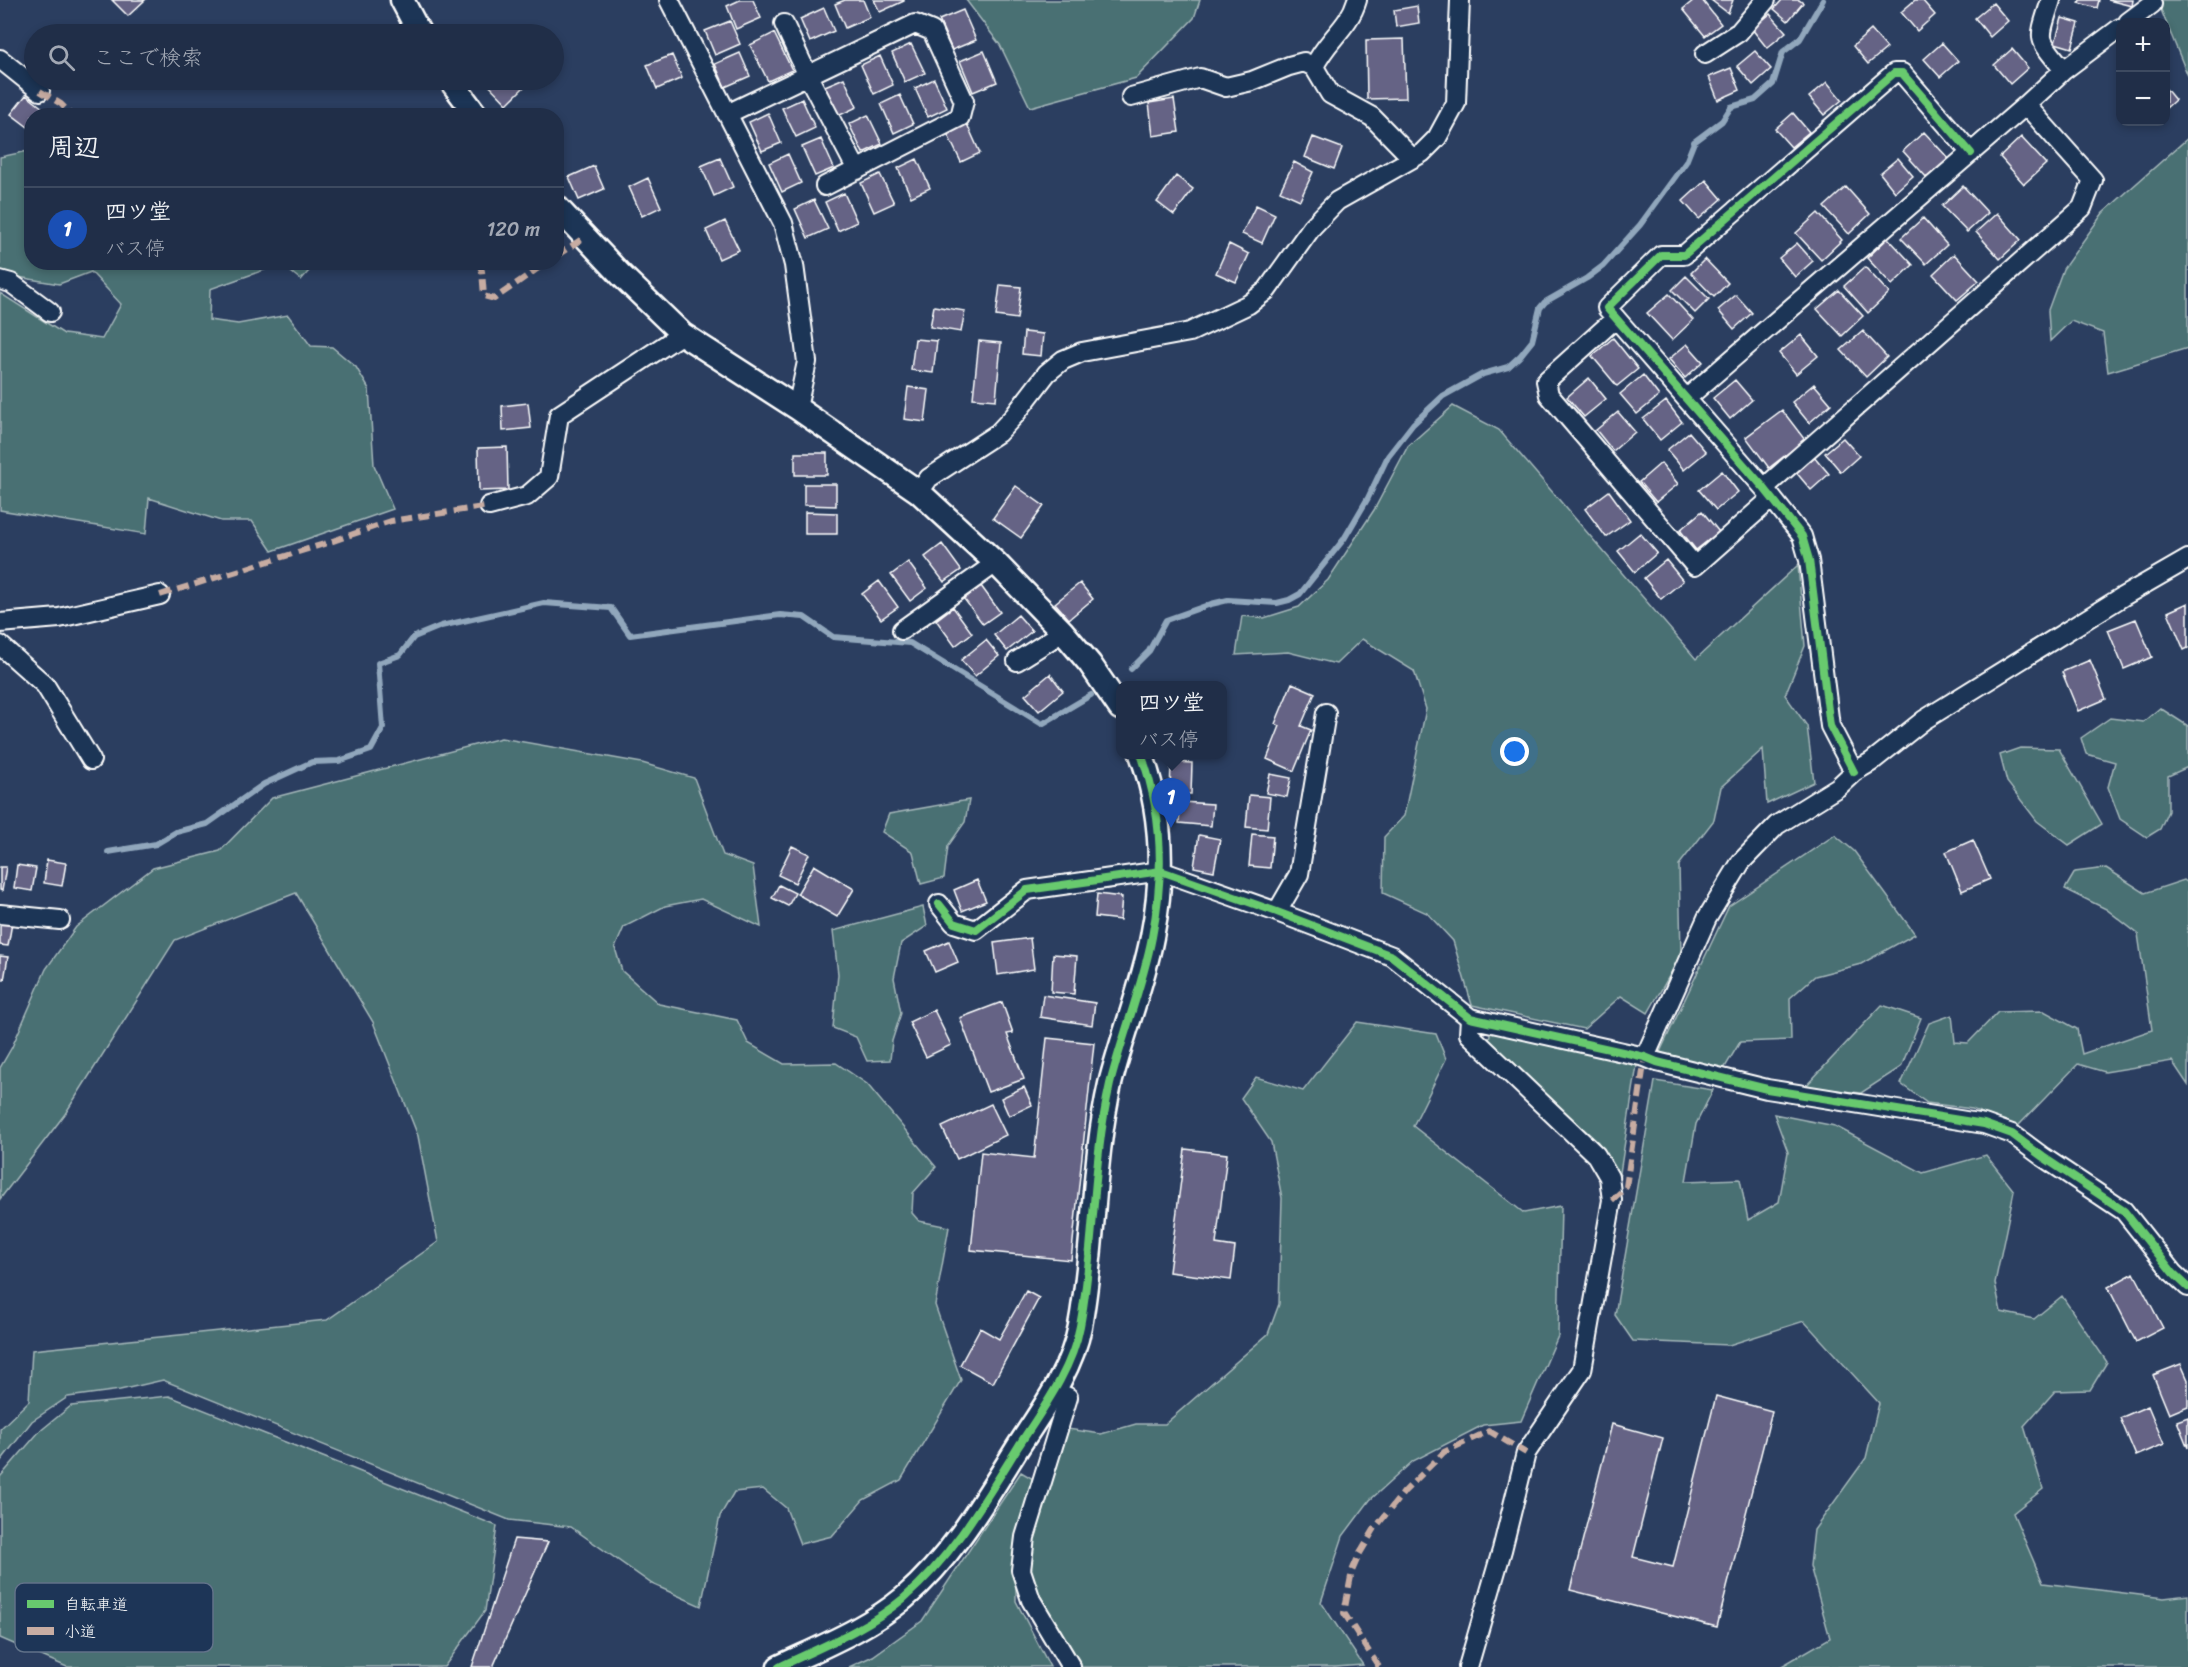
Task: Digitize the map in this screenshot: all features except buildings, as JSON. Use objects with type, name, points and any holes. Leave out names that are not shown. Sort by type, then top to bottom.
[{"type":"street","points":[[402,0],[415,24]]},
{"type":"street","points":[[669,0],[783,224],[794,265],[807,362],[797,408]]},
{"type":"street","points":[[1314,67],[1321,51],[1352,16],[1357,0]]},
{"type":"street","points":[[919,492],[929,478],[998,432],[1014,416],[1047,373],[1063,360],[1082,352],[1190,332],[1249,304],[1267,290],[1312,227],[1337,201],[1422,153],[1437,138],[1456,103],[1460,0]]},
{"type":"street","points":[[1705,54],[1739,32],[1766,0]]},
{"type":"street","points":[[2051,0],[2040,35],[2042,44],[2064,70]]},
{"type":"street","points":[[2133,18],[2152,4]]},
{"type":"street","points":[[784,24],[857,170]]},
{"type":"street","points":[[728,114],[915,24],[932,31],[964,100],[960,117],[825,186]]},
{"type":"street","points":[[1687,398],[2064,70],[2116,32]]},
{"type":"street","points":[[0,59],[24,78]]},
{"type":"street","points":[[1131,97],[1200,78],[1226,87],[1252,81],[1304,62],[1314,67],[1330,94],[1372,117],[1412,158]]},
{"type":"street","points":[[1854,772],[1830,726],[1802,536],[1687,398],[1607,308],[1661,255],[1684,255],[1894,73],[1902,73],[1971,153]]},
{"type":"street","points":[[458,90],[471,108]]},
{"type":"street","points":[[1616,318],[1546,381],[1549,395],[1695,566],[1768,493],[2082,208],[2093,180],[2026,105]]},
{"type":"street","points":[[564,214],[621,275],[682,334],[797,408],[919,492],[996,563],[1063,633],[1090,664],[1116,702]]},
{"type":"street","points":[[0,280],[11,282],[50,312]]},
{"type":"street","points":[[489,506],[527,496],[549,477],[559,415],[682,334]]},
{"type":"street","points":[[1645,1057],[1707,918],[1741,862],[1777,825],[1838,787],[1854,772],[1871,762],[1924,720],[2122,597],[2188,559]]},
{"type":"street","points":[[902,630],[996,563]]},
{"type":"street","points":[[0,623],[58,618],[160,596]]},
{"type":"street","points":[[1017,661],[1063,633]]},
{"type":"street","points":[[0,645],[45,685],[91,759]]},
{"type":"street","points":[[1277,912],[1299,874],[1326,713]]},
{"type":"street","points":[[779,1667],[840,1639],[876,1618],[903,1599],[936,1567],[973,1519],[1054,1391],[1067,1366],[1080,1328],[1102,1121],[1152,939],[1161,871],[1155,806],[1143,759]]},
{"type":"street","points":[[939,904],[954,923],[976,930],[1027,891],[1161,871],[1277,912],[1392,957],[1470,1018],[1645,1057],[1767,1089],[1984,1124],[2012,1134],[2124,1211],[2173,1273],[2188,1287]]},
{"type":"street","points":[[0,914],[60,920]]},
{"type":"street","points":[[1468,1667],[1502,1550],[1526,1453],[1582,1370],[1612,1200],[1609,1177],[1596,1155],[1469,1034],[1470,1018]]},
{"type":"street","points":[[1054,1391],[1068,1397],[1025,1537],[1021,1570],[1031,1600],[1071,1667]]},
{"type":"green space","points":[[966,0],[1200,0],[1194,18],[1136,78],[1030,107],[1000,45]]},
{"type":"green space","points":[[2157,0],[2188,0],[2188,76],[2170,32],[2170,18],[2164,18]]},
{"type":"green space","points":[[2188,138],[2188,348],[2108,372],[2103,333],[2071,321],[2050,341],[2048,310],[2063,269],[2103,213]]},
{"type":"green space","points":[[24,152],[24,270],[264,270],[210,289],[209,320],[238,324],[288,315],[311,346],[332,347],[356,367],[369,389],[374,465],[393,509],[272,551],[252,521],[221,521],[149,498],[146,534],[0,510],[0,293],[64,334],[102,339],[121,304],[91,272],[59,284],[18,277],[0,271],[0,157]]},
{"type":"green space","points":[[288,270],[310,270],[301,280]]},
{"type":"green space","points":[[1453,406],[1499,430],[1696,659],[1798,565],[1805,646],[1785,695],[1807,726],[1814,782],[1767,804],[1763,749],[1721,787],[1714,820],[1679,865],[1681,955],[1648,1013],[1621,996],[1584,1029],[1472,1005],[1453,941],[1427,913],[1383,893],[1384,837],[1404,816],[1426,709],[1414,671],[1362,639],[1336,664],[1288,652],[1236,655],[1242,616],[1264,618],[1299,607],[1328,580],[1374,510],[1408,446]]},
{"type":"green space","points":[[2160,708],[2188,726],[2188,767],[2168,776],[2168,811],[2160,829],[2147,837],[2120,819],[2108,787],[2115,762],[2086,754],[2081,738],[2110,718],[2143,722]]},
{"type":"green space","points":[[501,738],[642,763],[694,778],[723,855],[753,866],[761,927],[701,899],[665,906],[624,927],[615,948],[622,971],[659,1004],[737,1020],[748,1043],[784,1064],[836,1063],[867,1084],[936,1167],[913,1193],[912,1213],[919,1221],[949,1227],[935,1305],[961,1380],[901,1480],[863,1500],[832,1536],[800,1544],[786,1508],[763,1489],[734,1492],[720,1516],[701,1606],[652,1584],[571,1527],[509,1520],[163,1380],[120,1390],[68,1397],[32,1421],[0,1462],[0,1429],[29,1401],[32,1350],[327,1320],[438,1242],[418,1136],[373,1022],[296,893],[175,940],[65,1114],[0,1199],[0,1068],[12,1047],[46,969],[76,927],[153,868],[220,851],[272,798]]},
{"type":"green space","points":[[2020,748],[2059,749],[2102,824],[2069,845],[2037,821],[2007,782],[2000,755]]},
{"type":"green space","points":[[969,800],[965,822],[948,846],[944,878],[921,884],[913,852],[882,832],[889,814]]},
{"type":"green space","points":[[1835,835],[1854,851],[1915,934],[1861,964],[1815,976],[1790,998],[1791,1040],[1740,1042],[1724,1069],[1659,1054],[1729,906]]},
{"type":"green space","points":[[2106,868],[2145,893],[2184,880],[2188,883],[2188,1085],[2172,1061],[2105,1072],[2078,1064],[2017,1127],[1972,1109],[1927,1103],[1901,1084],[1929,1023],[1952,1015],[1955,1042],[1968,1043],[1998,1012],[2044,1011],[2077,1029],[2082,1054],[2152,1030],[2138,934],[2106,909],[2065,889],[2075,872]]},
{"type":"green space","points":[[923,907],[927,926],[901,943],[894,978],[901,1013],[892,1041],[890,1060],[867,1061],[856,1037],[833,1028],[838,974],[833,931]]},
{"type":"green space","points":[[1882,1005],[1921,1018],[1901,1067],[1861,1093],[1805,1087]]},
{"type":"green space","points":[[1357,1022],[1436,1034],[1446,1059],[1413,1126],[1524,1213],[1561,1206],[1558,1336],[1521,1421],[1483,1425],[1413,1461],[1370,1500],[1343,1536],[1321,1602],[1363,1665],[1335,1667],[1080,1667],[1038,1598],[1027,1575],[1031,1535],[1068,1429],[1101,1434],[1136,1424],[1165,1424],[1268,1334],[1279,1304],[1282,1198],[1271,1142],[1241,1098],[1256,1077],[1303,1091]]},
{"type":"green space","points":[[1491,1031],[1637,1065],[1619,1179],[1598,1142],[1488,1044]]},
{"type":"green space","points":[[1655,1081],[1713,1090],[1696,1124],[1686,1181],[1740,1179],[1748,1220],[1779,1202],[1788,1152],[1774,1114],[1835,1126],[1923,1173],[1986,1155],[2014,1191],[1995,1283],[2001,1312],[2034,1319],[2062,1296],[2107,1362],[2090,1390],[2055,1391],[2024,1426],[2043,1489],[2013,1513],[2043,1583],[2164,1598],[2188,1595],[2188,1667],[1780,1667],[1830,1638],[1810,1566],[1814,1530],[1866,1458],[1879,1403],[1804,1321],[1729,1345],[1633,1341],[1615,1315]]},
{"type":"green space","points":[[169,1396],[497,1526],[485,1611],[444,1667],[67,1667],[32,1652],[213,1652],[213,1583],[15,1583],[15,1644],[0,1638],[0,1477],[39,1432],[71,1406]]},
{"type":"green space","points":[[1021,1472],[1035,1480],[1016,1552],[1016,1601],[1050,1667],[849,1667],[873,1656],[922,1621]]},
{"type":"waterway","points":[[1131,669],[1149,651],[1166,620],[1228,600],[1277,603],[1300,594],[1344,539],[1368,498],[1388,456],[1413,424],[1443,396],[1483,374],[1508,367],[1520,356],[1532,341],[1540,308],[1545,302],[1603,266],[1640,225],[1686,162],[1694,142],[1722,121],[1731,107],[1755,100],[1773,84],[1783,52],[1800,39],[1823,0]]},
{"type":"waterway","points":[[108,852],[156,844],[176,832],[207,824],[264,784],[312,762],[339,761],[371,750],[383,728],[378,663],[400,655],[414,637],[441,626],[544,603],[611,608],[630,635],[780,615],[804,617],[833,637],[910,643],[1042,724],[1091,695]]},
{"type":"marked path","points":[[40,91],[65,108]]},
{"type":"marked path","points":[[564,251],[585,237]]},
{"type":"marked path","points":[[482,270],[484,296],[494,299],[536,270]]},
{"type":"marked path","points":[[160,595],[391,521],[489,506]]},
{"type":"marked path","points":[[1612,1200],[1626,1187],[1645,1057]]},
{"type":"marked path","points":[[1379,1667],[1344,1613],[1352,1571],[1375,1528],[1404,1492],[1444,1452],[1489,1431],[1526,1453]]},
{"type":"cycle path","points":[[1854,772],[1830,726],[1809,560],[1802,536],[1764,488],[1607,308],[1661,255],[1684,255],[1894,73],[1902,73],[1971,153]]},
{"type":"cycle path","points":[[779,1667],[875,1619],[904,1598],[921,1582],[952,1546],[980,1507],[1046,1404],[1070,1358],[1080,1326],[1085,1296],[1104,1114],[1110,1084],[1148,955],[1156,914],[1160,868],[1159,845],[1154,799],[1143,759]]},
{"type":"cycle path","points":[[939,904],[954,923],[976,930],[1027,890],[1161,871],[1392,956],[1470,1018],[1645,1057],[1767,1089],[1984,1124],[2012,1134],[2124,1211],[2173,1273],[2188,1287]]},
{"type":"place","name":"四ツ堂","points":[[1171,828]]}]
